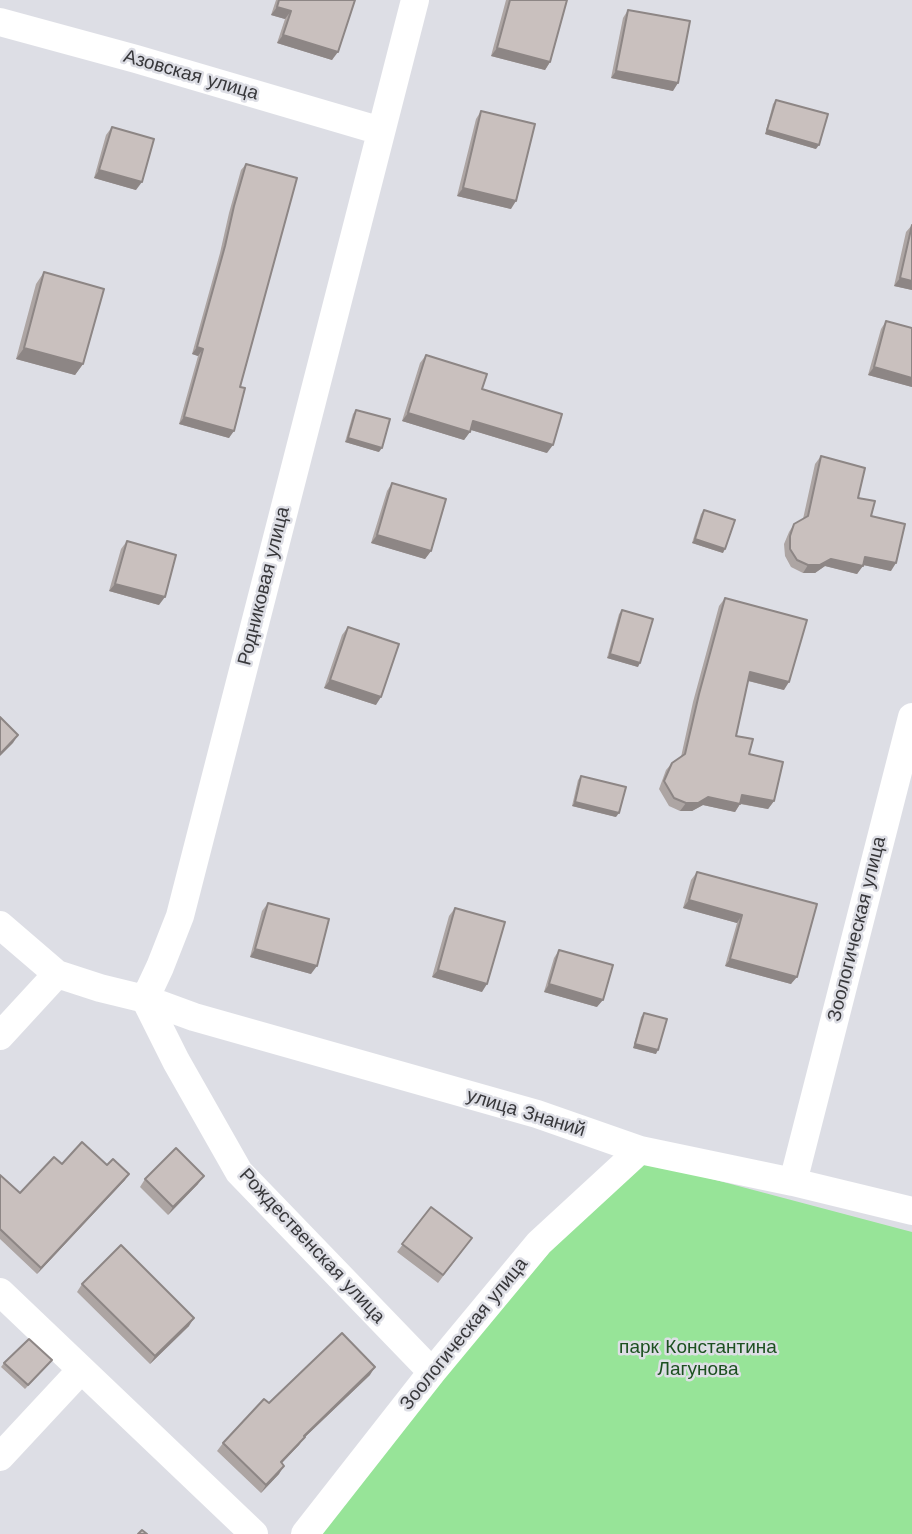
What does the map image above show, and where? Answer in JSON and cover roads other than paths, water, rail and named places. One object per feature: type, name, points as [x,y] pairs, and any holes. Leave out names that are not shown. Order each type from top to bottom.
[{"type":"street","name":"Родниковая улица","points":[[145,999],[180,916],[415,0]]},
{"type":"street","name":"Азовская улица","points":[[0,22],[381,131]]},
{"type":"street","name":"Зоологическая улица","points":[[793,1182],[912,717]]},
{"type":"street","points":[[0,925],[57,974],[145,999]]},
{"type":"street","points":[[0,1036],[57,974]]},
{"type":"street","name":"улица Знаний","points":[[145,999],[194,1017],[537,1114],[640,1150],[793,1182],[912,1212]]},
{"type":"street","name":"Рождественская улица","points":[[145,999],[176,1061],[239,1172],[432,1372]]},
{"type":"street","name":"Зоологическая улица","points":[[305,1534],[432,1372],[539,1243],[640,1150]]},
{"type":"street","points":[[0,1292],[254,1534]]},
{"type":"street","points":[[0,1457],[81,1370]]},
{"type":"park label","name":"парк Константина Лагунова","points":[[698,1358]]}]
